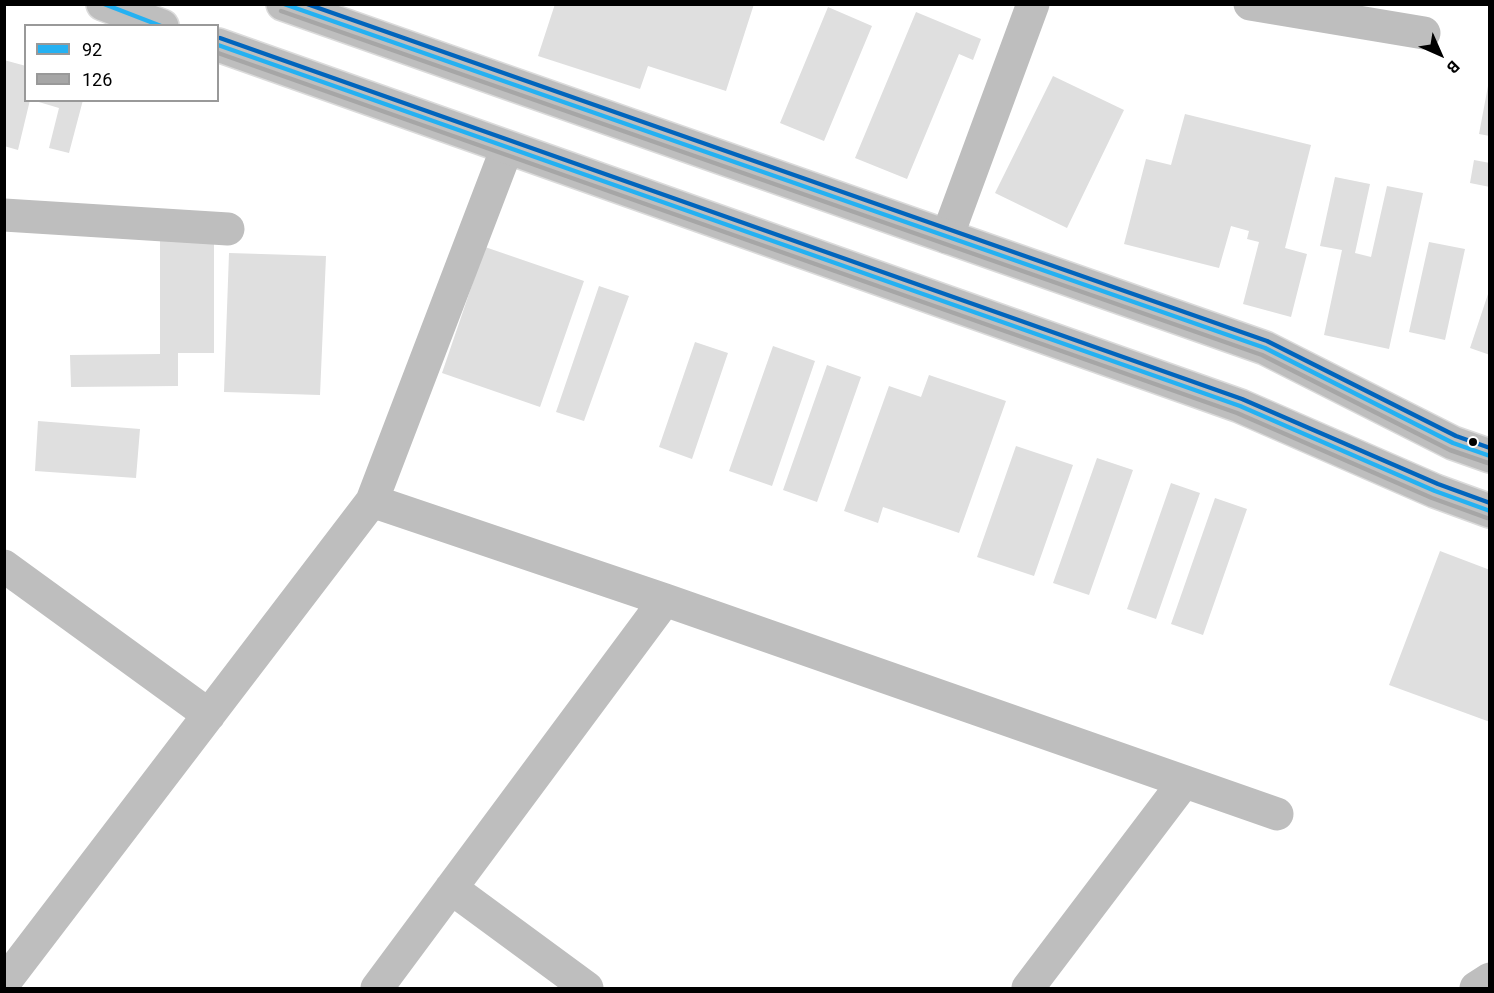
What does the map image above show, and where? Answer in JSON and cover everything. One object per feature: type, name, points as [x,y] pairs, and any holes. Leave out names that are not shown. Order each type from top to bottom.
[{"type":"main road","points":[[103,4],[157,24]]},
{"type":"main road","points":[[283,4],[1265,348],[1453,443],[1490,456]]},
{"type":"main road","points":[[947,237],[1033,4]]},
{"type":"main road","points":[[1250,4],[1424,33]]},
{"type":"main road","points":[[219,45],[1240,406],[1435,491],[1490,511]]},
{"type":"main road","points":[[13,978],[372,501],[507,148]]},
{"type":"main road","points":[[4,216],[228,229]]},
{"type":"main road","points":[[372,501],[665,600],[1277,814]]},
{"type":"main road","points":[[4,566],[209,715]]},
{"type":"main road","points":[[377,988],[665,600]]},
{"type":"main road","points":[[1028,988],[1184,782]]},
{"type":"main road","points":[[451,888],[587,988]]},
{"type":"main road","points":[[1476,988],[1490,979]]},
{"type":"building","points":[[555,4],[754,4],[726,91],[648,66],[640,89],[538,56]]},
{"type":"building","points":[[828,7],[872,26],[824,141],[780,123]]},
{"type":"building","points":[[916,12],[981,39],[973,60],[959,54],[907,179],[855,158]]},
{"type":"building","points":[[4,60],[24,65],[24,102],[30,102],[18,150],[4,146]]},
{"type":"building","points":[[1053,76],[1124,110],[1067,228],[995,193]]},
{"type":"building","points":[[1488,86],[1490,86],[1490,136],[1479,134]]},
{"type":"building","points":[[39,102],[82,102],[69,153],[49,148],[59,108]]},
{"type":"building","points":[[1185,114],[1311,145],[1285,248],[1307,254],[1291,317],[1243,304],[1259,242],[1247,239],[1249,231],[1231,226],[1219,268],[1124,244],[1146,159],[1171,165]]},
{"type":"building","points":[[1474,160],[1490,163],[1490,187],[1470,183]]},
{"type":"building","points":[[1335,177],[1370,184],[1355,253],[1371,257],[1387,186],[1423,193],[1389,349],[1324,335],[1342,250],[1320,246]]},
{"type":"building","points":[[214,238],[214,353],[178,353],[178,386],[71,387],[70,355],[160,354],[160,239]]},
{"type":"building","points":[[1429,242],[1465,249],[1445,340],[1409,332]]},
{"type":"building","points":[[485,247],[584,281],[540,407],[442,373]]},
{"type":"building","points":[[229,253],[326,256],[320,395],[224,392]]},
{"type":"building","points":[[599,286],[629,296],[584,421],[556,412]]},
{"type":"building","points":[[1490,291],[1490,355],[1470,348]]},
{"type":"building","points":[[695,342],[728,353],[692,459],[659,447]]},
{"type":"building","points":[[773,346],[815,361],[772,486],[729,471]]},
{"type":"building","points":[[827,365],[861,377],[817,502],[783,490]]},
{"type":"building","points":[[929,375],[1006,401],[959,533],[883,507],[878,523],[844,511],[889,386],[921,397]]},
{"type":"building","points":[[38,421],[140,429],[136,478],[35,471]]},
{"type":"building","points":[[1016,446],[1073,465],[1034,576],[977,557]]},
{"type":"building","points":[[1097,458],[1133,470],[1089,595],[1053,583]]},
{"type":"building","points":[[1171,483],[1200,493],[1156,619],[1127,609]]},
{"type":"building","points":[[1215,498],[1247,509],[1203,635],[1171,624]]},
{"type":"building","points":[[1440,551],[1490,570],[1490,722],[1389,685]]},
{"type":"transit line","name":"92","points":[[104,4],[156,24]]},
{"type":"transit line","name":"92","points":[[284,4],[1265,348],[1453,443],[1490,456]]},
{"type":"transit line","points":[[307,4],[1267,341],[1456,436],[1490,448]]},
{"type":"transit line","name":"126","points":[[281,11],[1262,355],[1450,450],[1488,463]]},
{"type":"transit line","points":[[220,38],[1242,399],[1438,484],[1490,503]]},
{"type":"transit line","name":"92","points":[[219,45],[1240,406],[1435,491],[1490,511]]},
{"type":"transit line","name":"126","points":[[219,53],[1237,413],[1432,498],[1487,518]]}]
